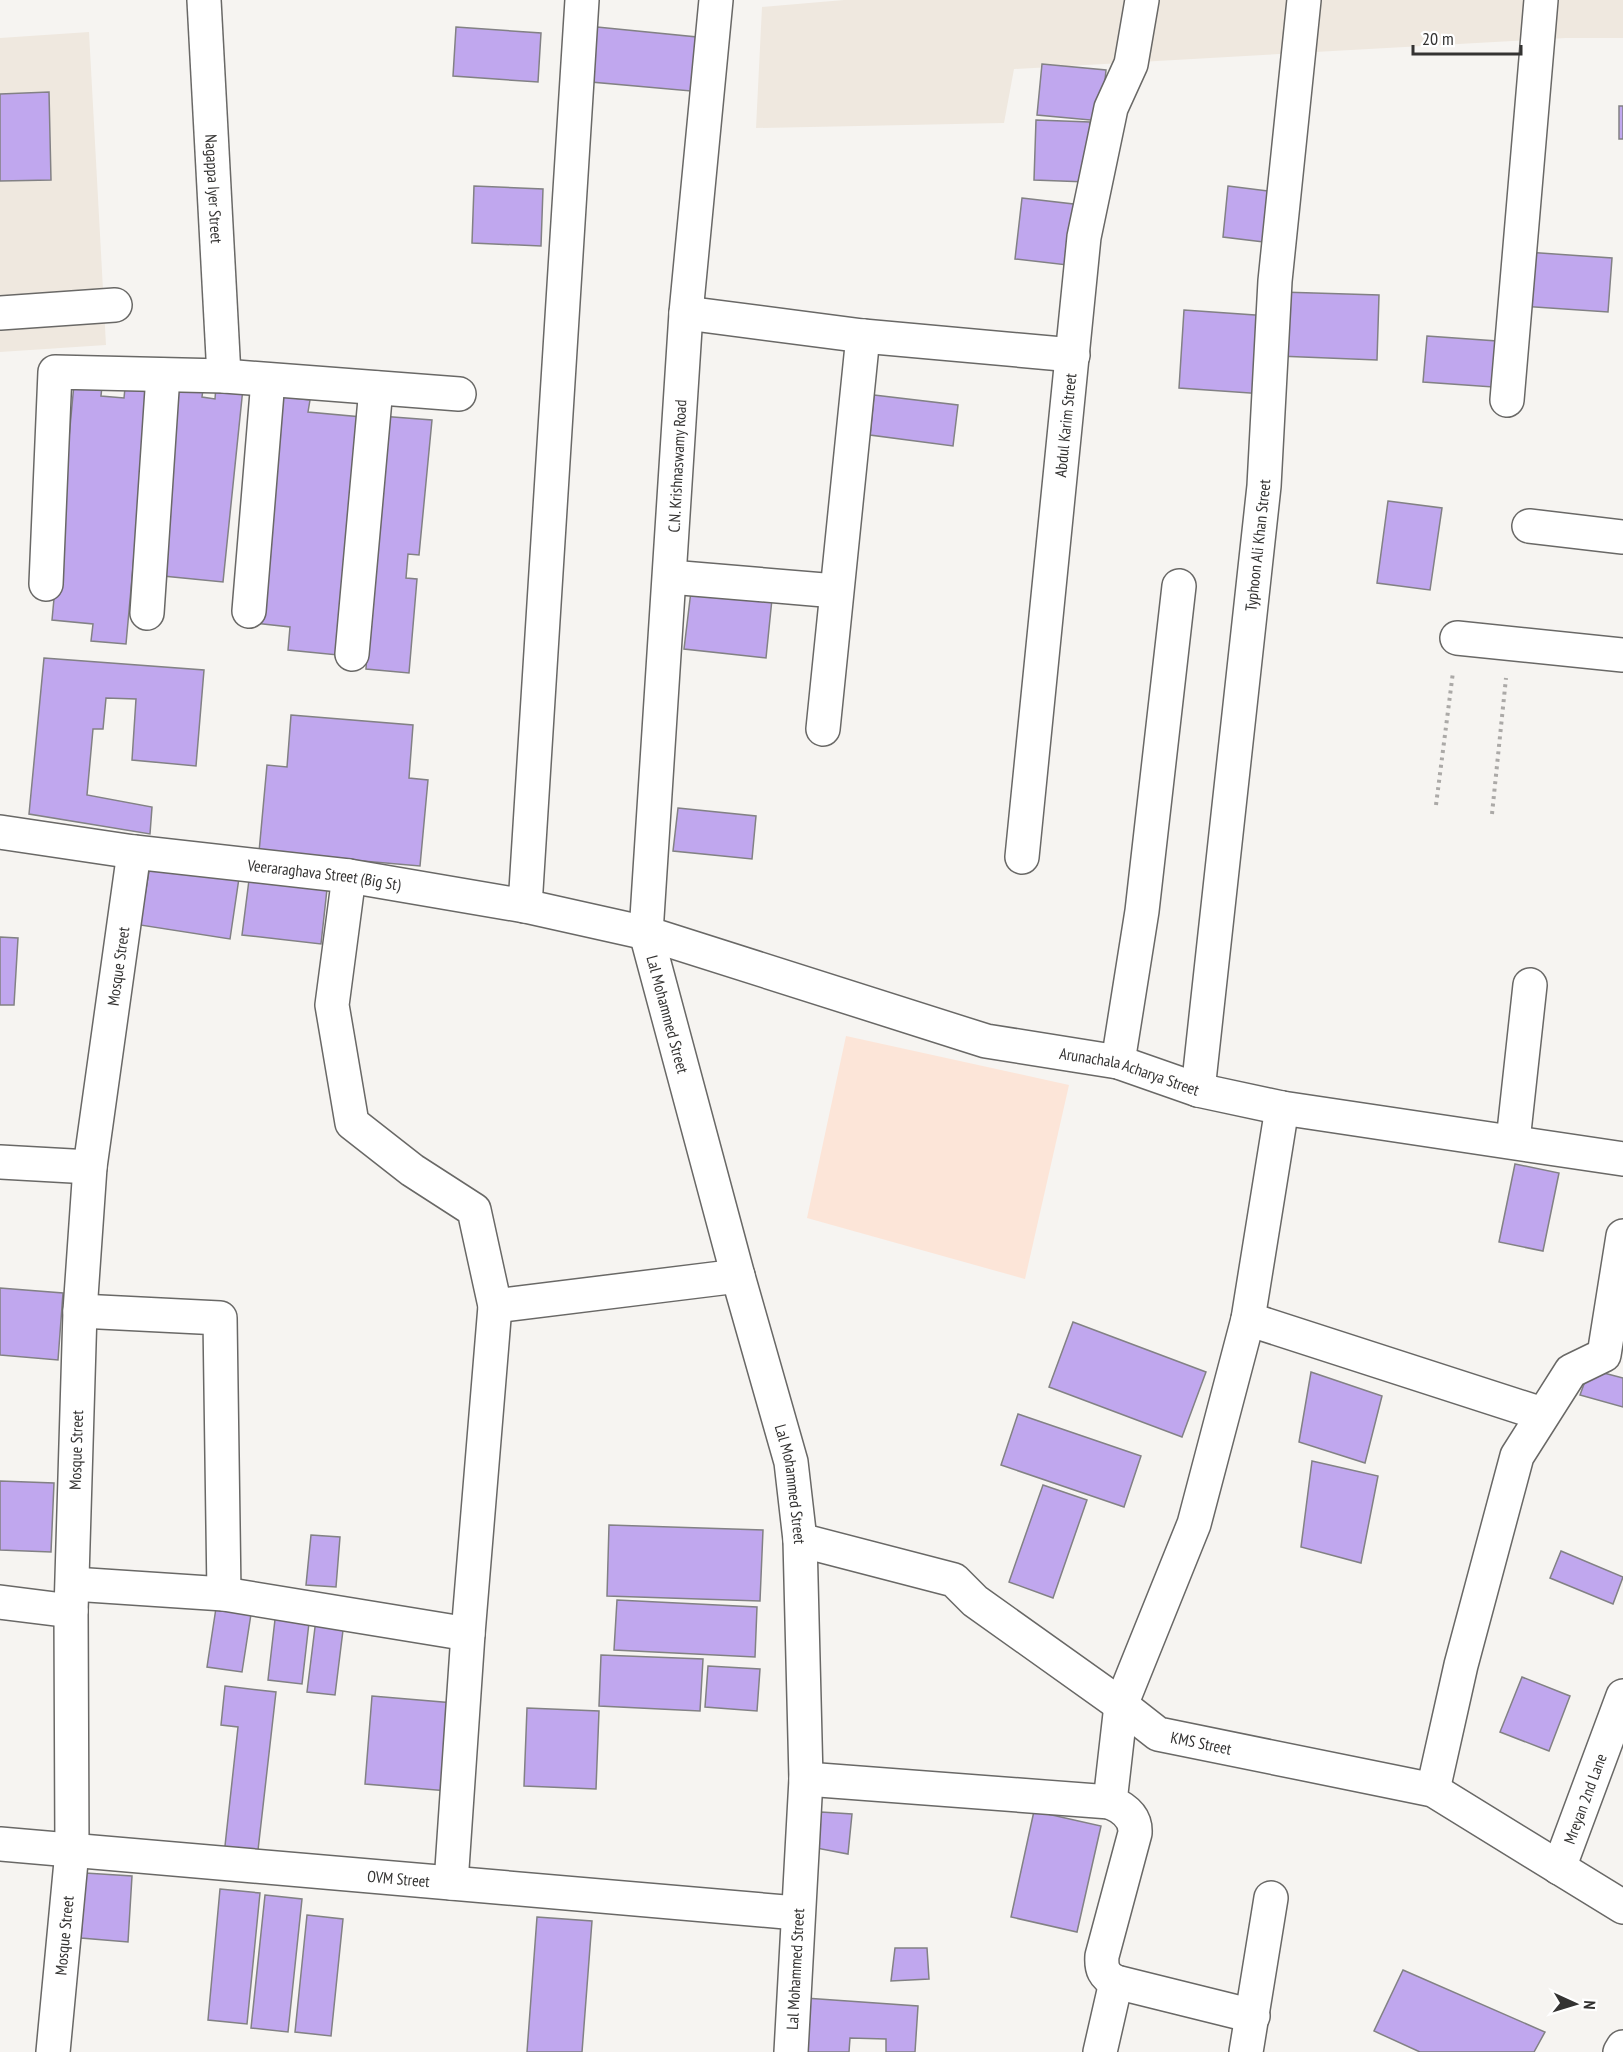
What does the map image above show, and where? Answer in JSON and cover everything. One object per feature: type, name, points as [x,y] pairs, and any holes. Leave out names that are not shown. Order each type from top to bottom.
[{"type":"street","name":"Nagappa Iyer Street","points":[[204,0],[224,376]]},
{"type":"street","points":[[525,906],[582,0]]},
{"type":"street","name":"C.N. Krishnaswamy Road","points":[[646,933],[686,313],[716,0]]},
{"type":"street","name":"Abdul Karim Street","points":[[1022,857],[1084,237],[1111,108],[1131,64],[1142,0]]},
{"type":"street","name":"Typhoon Ali Khan Street","points":[[1198,1090],[1264,486],[1275,281],[1304,0]]},
{"type":"street","points":[[1507,400],[1541,0]]},
{"type":"street","points":[[0,313],[114,305]]},
{"type":"street","points":[[686,313],[863,336],[1073,355]]},
{"type":"street","points":[[823,729],[863,336]]},
{"type":"street","points":[[46,584],[55,372],[224,376],[459,394]]},
{"type":"street","points":[[147,613],[163,375]]},
{"type":"street","points":[[249,611],[268,380]]},
{"type":"street","points":[[352,654],[376,388]]},
{"type":"street","points":[[1529,526],[1623,537]]},
{"type":"street","points":[[670,577],[836,591]]},
{"type":"street","points":[[1118,1062],[1142,911],[1179,586]]},
{"type":"street","points":[[1457,638],[1623,655]]},
{"type":"street","name":"Veeraraghava Street (Big St)","points":[[0,832],[134,852],[349,876],[525,906],[646,933]]},
{"type":"street","name":"Mosque Street","points":[[53,2052],[72,1851],[72,1597],[80,1311],[90,1167],[134,852]]},
{"type":"street","points":[[349,876],[332,1005],[352,1123],[412,1170],[474,1210],[495,1306],[468,1634],[451,1883]]},
{"type":"street","name":"Arunachala Acharya Street","points":[[646,933],[986,1041],[1118,1062],[1198,1090],[1282,1108],[1623,1159]]},
{"type":"street","name":"Lal Mohammed Street","points":[[646,933],[790,1462],[800,1540],[806,1779],[790,2052]]},
{"type":"street","points":[[1513,1141],[1530,985]]},
{"type":"street","points":[[1110,1802],[1121,1705],[1194,1524],[1248,1319],[1282,1108]]},
{"type":"street","points":[[0,1162],[90,1167]]},
{"type":"street","points":[[1432,1790],[1461,1665],[1517,1456],[1571,1371],[1604,1355],[1623,1236]]},
{"type":"street","points":[[495,1306],[738,1276]]},
{"type":"street","points":[[80,1311],[220,1318],[224,1594]]},
{"type":"street","points":[[1248,1319],[1542,1414]]},
{"type":"street","name":"KMS Street","points":[[800,1540],[954,1580],[975,1601],[1158,1734],[1432,1790],[1623,1907]]},
{"type":"street","points":[[0,1602],[72,1597],[224,1594],[468,1634]]},
{"type":"street","name":"Mreyan 2nd Lane","points":[[1559,1868],[1623,1696]]},
{"type":"street","points":[[806,1779],[1110,1802],[1121,1807],[1136,1825],[1136,1833],[1102,1956],[1101,1967],[1107,1977],[1116,1982],[1252,2016]]},
{"type":"street","name":"OVM Street","points":[[0,1844],[797,1913]]},
{"type":"street","points":[[1246,2052],[1271,1898]]},
{"type":"street","points":[[1100,2052],[1116,1982]]},
{"type":"street","points":[[1620,2052],[1623,2047]]},
{"type":"path","points":[[1436,805],[1457,638]]},
{"type":"path","points":[[1492,814],[1510,642]]},
{"type":"shaded area","points":[[844,0],[1623,0],[1623,38],[1566,38],[1014,69],[1004,123],[756,128],[762,7]]},
{"type":"shaded area","points":[[89,32],[106,345],[0,352],[0,38]]},
{"type":"shaded area","points":[[846,1036],[1069,1085],[1025,1279],[807,1218]]},
{"type":"building","points":[[456,27],[541,33],[538,82],[453,76]]},
{"type":"building","points":[[597,27],[697,37],[691,91],[591,82]]},
{"type":"building","points":[[1042,64],[1106,70],[1101,121],[1037,115]]},
{"type":"building","points":[[49,92],[51,180],[0,181],[0,94]]},
{"type":"building","points":[[1619,106],[1623,106],[1623,139],[1619,139]]},
{"type":"building","points":[[1036,120],[1090,122],[1087,182],[1034,180]]},
{"type":"building","points":[[474,186],[543,189],[541,246],[472,243]]},
{"type":"building","points":[[1228,186],[1277,192],[1272,243],[1223,237]]},
{"type":"building","points":[[1022,198],[1082,205],[1076,266],[1015,259]]},
{"type":"building","points":[[1526,252],[1612,258],[1608,312],[1522,306]]},
{"type":"building","points":[[1281,292],[1379,295],[1377,360],[1278,356]]},
{"type":"building","points":[[1184,310],[1269,316],[1264,394],[1179,388]]},
{"type":"building","points":[[1427,336],[1497,341],[1493,387],[1423,382]]},
{"type":"building","points":[[74,384],[102,386],[101,396],[124,398],[125,388],[149,391],[126,644],[91,641],[93,624],[52,620]]},
{"type":"building","points":[[173,385],[203,389],[202,397],[215,399],[216,386],[243,388],[223,582],[153,575]]},
{"type":"building","points":[[874,395],[958,405],[953,446],[870,435]]},
{"type":"building","points":[[277,396],[310,400],[308,412],[362,417],[338,655],[288,650],[290,627],[254,623]]},
{"type":"building","points":[[380,416],[432,420],[419,555],[408,554],[406,578],[417,579],[409,673],[366,669]]},
{"type":"building","points":[[1388,501],[1442,508],[1430,590],[1377,583]]},
{"type":"building","points":[[691,591],[772,599],[766,658],[684,649]]},
{"type":"building","points":[[44,658],[204,670],[196,766],[132,760],[136,699],[106,698],[103,729],[93,729],[87,795],[152,807],[150,834],[29,814]]},
{"type":"building","points":[[291,715],[413,725],[409,778],[428,780],[420,866],[259,852],[267,765],[287,767]]},
{"type":"building","points":[[678,808],[756,816],[752,859],[673,851]]},
{"type":"building","points":[[150,865],[239,878],[230,939],[140,925]]},
{"type":"building","points":[[249,880],[327,889],[321,944],[242,935]]},
{"type":"building","points":[[0,937],[18,938],[14,1005],[0,1005]]},
{"type":"building","points":[[1515,1164],[1559,1173],[1543,1251],[1499,1242]]},
{"type":"building","points":[[0,1288],[63,1293],[58,1360],[0,1355]]},
{"type":"building","points":[[1073,1322],[1206,1372],[1182,1437],[1049,1387]]},
{"type":"building","points":[[1311,1372],[1382,1396],[1365,1463],[1299,1442]]},
{"type":"building","points":[[1600,1372],[1623,1378],[1623,1407],[1580,1395],[1584,1384]]},
{"type":"building","points":[[1018,1414],[1141,1456],[1124,1507],[1001,1465]]},
{"type":"building","points":[[1312,1461],[1378,1476],[1361,1563],[1301,1547]]},
{"type":"building","points":[[0,1481],[54,1483],[51,1552],[0,1550]]},
{"type":"building","points":[[1043,1485],[1087,1500],[1053,1598],[1009,1582]]},
{"type":"building","points":[[609,1525],[763,1530],[760,1601],[607,1596]]},
{"type":"building","points":[[311,1535],[340,1537],[336,1587],[306,1585]]},
{"type":"building","points":[[1561,1551],[1623,1577],[1613,1604],[1550,1578]]},
{"type":"building","points":[[617,1600],[757,1607],[755,1657],[614,1650]]},
{"type":"building","points":[[216,1608],[251,1614],[242,1672],[207,1667]]},
{"type":"building","points":[[276,1611],[310,1614],[302,1684],[268,1680]]},
{"type":"building","points":[[317,1611],[345,1614],[335,1695],[307,1692]]},
{"type":"building","points":[[601,1655],[703,1659],[700,1711],[599,1706]]},
{"type":"building","points":[[708,1666],[760,1669],[757,1711],[705,1707]]},
{"type":"building","points":[[1522,1677],[1570,1696],[1549,1751],[1500,1732]]},
{"type":"building","points":[[225,1686],[276,1692],[257,1859],[224,1855],[238,1727],[221,1725]]},
{"type":"building","points":[[372,1696],[454,1703],[448,1791],[365,1784]]},
{"type":"building","points":[[527,1708],[599,1711],[596,1789],[524,1786]]},
{"type":"building","points":[[1034,1811],[1101,1826],[1077,1932],[1011,1917]]},
{"type":"building","points":[[821,1812],[852,1814],[848,1854],[816,1848]]},
{"type":"building","points":[[85,1873],[132,1876],[128,1942],[81,1938]]},
{"type":"building","points":[[220,1889],[260,1893],[247,2024],[208,2020]]},
{"type":"building","points":[[265,1895],[302,1899],[288,2032],[251,2028]]},
{"type":"building","points":[[307,1915],[343,1919],[331,2036],[295,2032]]},
{"type":"building","points":[[537,1917],[592,1921],[582,2052],[527,2052]]},
{"type":"building","points":[[895,1948],[927,1948],[929,1979],[891,1981]]},
{"type":"building","points":[[1403,1970],[1545,2032],[1534,2052],[1420,2052],[1374,2031]]},
{"type":"building","points":[[805,1998],[918,2006],[915,2052],[886,2052],[886,2039],[850,2038],[849,2052],[801,2052]]}]
